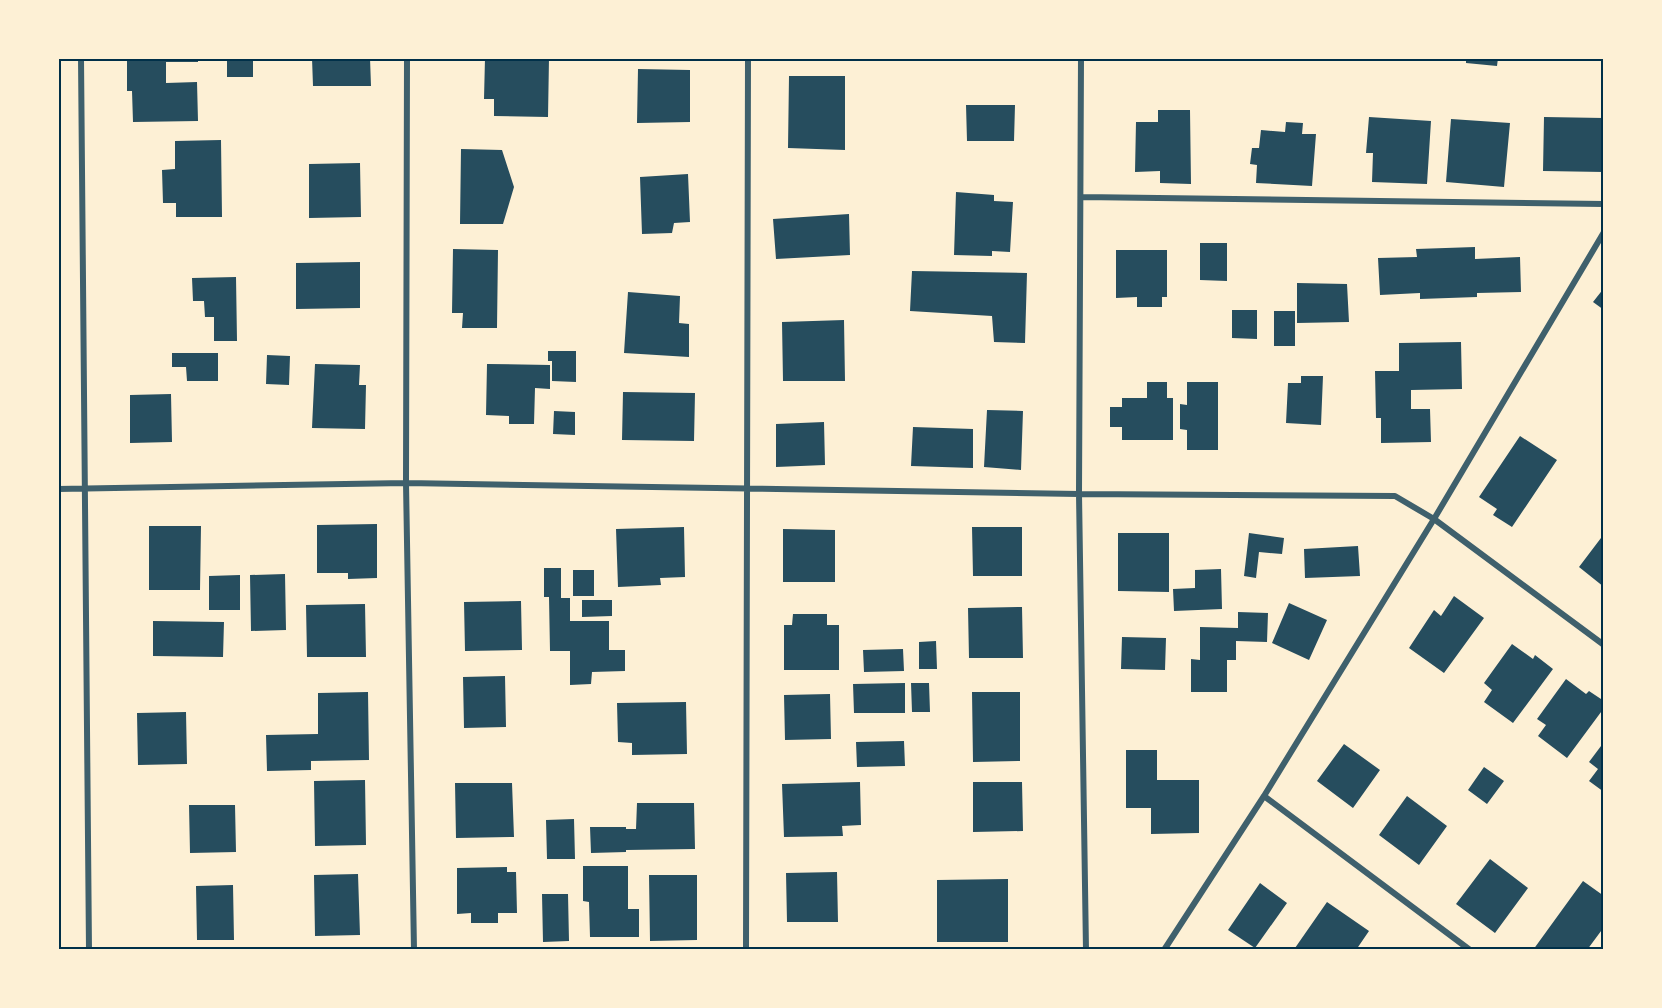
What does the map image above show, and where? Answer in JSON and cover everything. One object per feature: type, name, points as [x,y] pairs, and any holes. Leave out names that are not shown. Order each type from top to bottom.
[{"type":"street","points":[[81,58],[89,950]]},
{"type":"street","points":[[407,58],[406,483],[414,950]]},
{"type":"street","points":[[746,950],[748,58]]},
{"type":"street","points":[[1082,58],[1079,494],[1086,950]]},
{"type":"street","points":[[1082,197],[1604,204]]},
{"type":"street","points":[[1164,950],[1264,796],[1434,519],[1604,232]]},
{"type":"street","points":[[58,489],[406,483],[1079,494],[1395,495],[1434,519],[1604,645]]},
{"type":"street","points":[[1264,796],[1470,950]]},
{"type":"building","points":[[198,58],[198,62],[166,62],[166,83],[197,82],[198,121],[133,122],[132,91],[127,91],[127,59]]},
{"type":"building","points":[[227,58],[253,58],[253,77],[227,77]]},
{"type":"building","points":[[312,58],[370,58],[371,86],[313,86]]},
{"type":"building","points":[[485,58],[549,58],[548,117],[494,116],[494,99],[484,99]]},
{"type":"building","points":[[1466,58],[1498,58],[1497,66],[1466,63]]},
{"type":"building","points":[[638,69],[690,70],[690,122],[637,123]]},
{"type":"building","points":[[789,76],[845,76],[845,150],[788,148]]},
{"type":"building","points":[[966,105],[1015,105],[1014,141],[967,141]]},
{"type":"building","points":[[1158,110],[1190,110],[1191,184],[1160,183],[1160,171],[1135,172],[1136,122],[1158,122]]},
{"type":"building","points":[[1369,117],[1431,121],[1427,184],[1372,182],[1373,153],[1366,153]]},
{"type":"building","points":[[1544,117],[1604,118],[1604,172],[1543,171]]},
{"type":"building","points":[[1451,119],[1510,123],[1504,187],[1446,182]]},
{"type":"building","points":[[1286,122],[1303,123],[1302,134],[1316,134],[1312,186],[1256,183],[1257,165],[1250,164],[1252,148],[1259,148],[1261,130],[1285,132]]},
{"type":"building","points":[[221,140],[222,217],[176,217],[176,203],[163,203],[162,170],[175,169],[175,141]]},
{"type":"building","points":[[461,149],[502,150],[514,187],[503,224],[460,224]]},
{"type":"building","points":[[360,163],[361,217],[309,218],[309,164]]},
{"type":"building","points":[[688,174],[690,222],[674,223],[672,233],[642,234],[640,177]]},
{"type":"building","points":[[956,192],[994,195],[994,201],[1013,202],[1010,252],[992,251],[992,256],[954,255]]},
{"type":"building","points":[[849,214],[850,255],[776,259],[773,219]]},
{"type":"building","points":[[1200,243],[1227,243],[1227,281],[1200,280]]},
{"type":"building","points":[[1475,247],[1475,259],[1520,257],[1521,292],[1477,293],[1477,297],[1420,299],[1420,293],[1380,295],[1378,258],[1417,257],[1416,249]]},
{"type":"building","points":[[453,249],[498,250],[497,328],[462,328],[463,313],[452,313]]},
{"type":"building","points":[[1116,250],[1167,250],[1167,297],[1162,297],[1162,307],[1137,307],[1137,297],[1116,298]]},
{"type":"building","points":[[360,262],[360,308],[296,309],[296,263]]},
{"type":"building","points":[[912,271],[1027,273],[1025,343],[994,342],[992,316],[910,311]]},
{"type":"building","points":[[236,277],[237,341],[214,341],[214,317],[205,317],[204,301],[193,301],[192,278]]},
{"type":"building","points":[[1297,283],[1347,284],[1349,322],[1297,323]]},
{"type":"building","points":[[1604,288],[1604,310],[1593,302]]},
{"type":"building","points":[[628,292],[680,296],[679,323],[689,324],[689,357],[624,353]]},
{"type":"building","points":[[1232,310],[1257,310],[1257,339],[1232,338]]},
{"type":"building","points":[[1274,311],[1295,311],[1295,346],[1274,346]]},
{"type":"building","points":[[844,320],[845,381],[783,381],[782,322]]},
{"type":"building","points":[[1461,342],[1462,389],[1411,390],[1411,409],[1430,409],[1431,442],[1381,443],[1381,418],[1376,418],[1375,371],[1399,371],[1399,343]]},
{"type":"building","points":[[548,351],[576,351],[576,382],[552,381],[552,361],[548,361]]},
{"type":"building","points":[[172,353],[218,353],[218,381],[187,381],[186,367],[172,367]]},
{"type":"building","points":[[267,355],[290,356],[289,385],[266,384]]},
{"type":"building","points":[[315,364],[360,365],[359,385],[366,385],[365,429],[312,428]]},
{"type":"building","points":[[487,364],[550,365],[550,389],[535,388],[534,424],[509,424],[509,416],[486,415]]},
{"type":"building","points":[[1301,376],[1323,376],[1321,425],[1286,423],[1288,383],[1301,383]]},
{"type":"building","points":[[1147,382],[1167,382],[1167,398],[1173,398],[1173,440],[1122,440],[1122,427],[1110,427],[1110,407],[1122,407],[1122,398],[1147,398]]},
{"type":"building","points":[[1187,382],[1218,382],[1218,450],[1187,450],[1187,430],[1180,429],[1180,404],[1187,405]]},
{"type":"building","points":[[623,392],[695,393],[694,441],[622,440]]},
{"type":"building","points":[[171,394],[172,442],[130,443],[130,395]]},
{"type":"building","points":[[987,410],[1023,411],[1021,470],[984,467]]},
{"type":"building","points":[[554,411],[575,412],[575,435],[553,434]]},
{"type":"building","points":[[824,422],[825,465],[776,467],[776,424]]},
{"type":"building","points":[[913,427],[973,429],[973,468],[911,466]]},
{"type":"building","points":[[1520,436],[1557,460],[1512,527],[1493,515],[1497,509],[1479,497]]},
{"type":"building","points":[[377,524],[377,578],[348,579],[348,573],[317,573],[317,525]]},
{"type":"building","points":[[149,526],[201,526],[200,590],[149,590]]},
{"type":"building","points":[[684,527],[685,577],[660,578],[661,585],[618,587],[616,529]]},
{"type":"building","points":[[972,527],[1022,527],[1022,576],[973,576]]},
{"type":"building","points":[[783,529],[835,530],[835,582],[783,582]]},
{"type":"building","points":[[1118,533],[1169,533],[1169,592],[1118,591]]},
{"type":"building","points":[[1249,533],[1284,538],[1282,554],[1259,552],[1256,578],[1244,576]]},
{"type":"building","points":[[1604,534],[1604,587],[1579,567]]},
{"type":"building","points":[[1358,546],[1360,576],[1305,578],[1304,549]]},
{"type":"building","points":[[544,568],[561,568],[561,598],[570,598],[570,621],[609,621],[609,650],[625,650],[625,671],[592,672],[591,684],[570,685],[570,651],[550,651],[549,597],[544,597]]},
{"type":"building","points":[[1221,569],[1222,609],[1174,611],[1173,589],[1195,588],[1195,570]]},
{"type":"building","points":[[573,570],[594,570],[594,596],[573,596]]},
{"type":"building","points":[[285,574],[286,630],[251,631],[250,575]]},
{"type":"building","points":[[240,575],[240,610],[209,610],[209,576]]},
{"type":"building","points":[[1454,596],[1484,618],[1444,673],[1409,648],[1434,610],[1441,616]]},
{"type":"building","points":[[582,600],[612,600],[612,616],[582,617]]},
{"type":"building","points":[[521,601],[522,650],[465,651],[464,602]]},
{"type":"building","points":[[1289,603],[1327,620],[1309,660],[1272,643]]},
{"type":"building","points":[[365,604],[366,657],[307,657],[306,605]]},
{"type":"building","points":[[1022,607],[1023,658],[969,658],[968,608]]},
{"type":"building","points":[[1238,612],[1268,613],[1267,642],[1236,641],[1236,660],[1227,660],[1227,692],[1191,692],[1191,659],[1200,660],[1200,627],[1238,628]]},
{"type":"building","points":[[793,614],[827,614],[827,625],[839,625],[839,670],[784,670],[784,625],[792,625]]},
{"type":"building","points":[[153,621],[224,622],[223,657],[153,656]]},
{"type":"building","points":[[1122,637],[1166,638],[1165,670],[1121,669]]},
{"type":"building","points":[[936,641],[937,669],[919,669],[919,642]]},
{"type":"building","points":[[1512,644],[1533,659],[1535,655],[1553,669],[1513,723],[1484,702],[1492,690],[1484,683]]},
{"type":"building","points":[[903,649],[904,671],[864,672],[863,650]]},
{"type":"building","points":[[505,676],[506,727],[464,728],[463,677]]},
{"type":"building","points":[[1566,679],[1586,694],[1589,691],[1604,701],[1604,708],[1567,758],[1538,736],[1546,725],[1537,719]]},
{"type":"building","points":[[905,683],[905,713],[854,713],[853,684]]},
{"type":"building","points":[[911,683],[929,683],[930,712],[912,712]]},
{"type":"building","points":[[368,692],[369,760],[311,761],[311,770],[267,771],[266,735],[318,734],[318,693]]},
{"type":"building","points":[[972,692],[1020,692],[1020,761],[973,762]]},
{"type":"building","points":[[830,694],[831,739],[785,740],[784,695]]},
{"type":"building","points":[[686,702],[687,754],[632,755],[632,743],[618,742],[617,703]]},
{"type":"building","points":[[186,712],[187,764],[138,765],[137,713]]},
{"type":"building","points":[[904,741],[905,766],[857,767],[856,742]]},
{"type":"building","points":[[1604,742],[1604,792],[1589,781],[1598,769],[1589,762]]},
{"type":"building","points":[[1344,744],[1380,770],[1353,808],[1317,781]]},
{"type":"building","points":[[1126,750],[1157,750],[1157,780],[1199,780],[1199,833],[1151,834],[1151,808],[1126,808]]},
{"type":"building","points":[[1484,767],[1504,781],[1487,804],[1468,790]]},
{"type":"building","points":[[365,780],[366,845],[315,846],[314,781]]},
{"type":"building","points":[[860,782],[861,825],[842,826],[843,836],[784,837],[782,784]]},
{"type":"building","points":[[973,782],[1022,782],[1023,831],[973,832]]},
{"type":"building","points":[[455,783],[512,783],[514,837],[456,838]]},
{"type":"building","points":[[1407,796],[1447,826],[1419,865],[1379,835]]},
{"type":"building","points":[[637,803],[694,803],[695,849],[591,853],[590,827],[636,829]]},
{"type":"building","points":[[189,805],[235,805],[236,852],[190,853]]},
{"type":"building","points":[[574,819],[575,859],[547,859],[546,820]]},
{"type":"building","points":[[1490,859],[1528,888],[1495,933],[1456,904]]},
{"type":"building","points":[[583,866],[628,866],[628,909],[639,909],[639,937],[590,937],[589,902],[583,901]]},
{"type":"building","points":[[507,867],[507,872],[516,872],[517,913],[498,913],[498,923],[471,923],[471,913],[457,914],[457,868]]},
{"type":"building","points":[[837,872],[838,922],[787,922],[786,873]]},
{"type":"building","points":[[358,874],[360,935],[315,936],[314,875]]},
{"type":"building","points":[[649,875],[697,875],[697,940],[650,941]]},
{"type":"building","points":[[1008,879],[1008,942],[937,942],[937,880]]},
{"type":"building","points":[[1583,881],[1604,896],[1604,927],[1587,950],[1533,950]]},
{"type":"building","points":[[1260,883],[1287,903],[1255,948],[1228,930]]},
{"type":"building","points":[[233,885],[234,940],[197,940],[196,886]]},
{"type":"building","points":[[542,894],[568,894],[569,941],[543,942]]},
{"type":"building","points":[[1327,902],[1369,931],[1356,950],[1298,950],[1295,948]]}]
